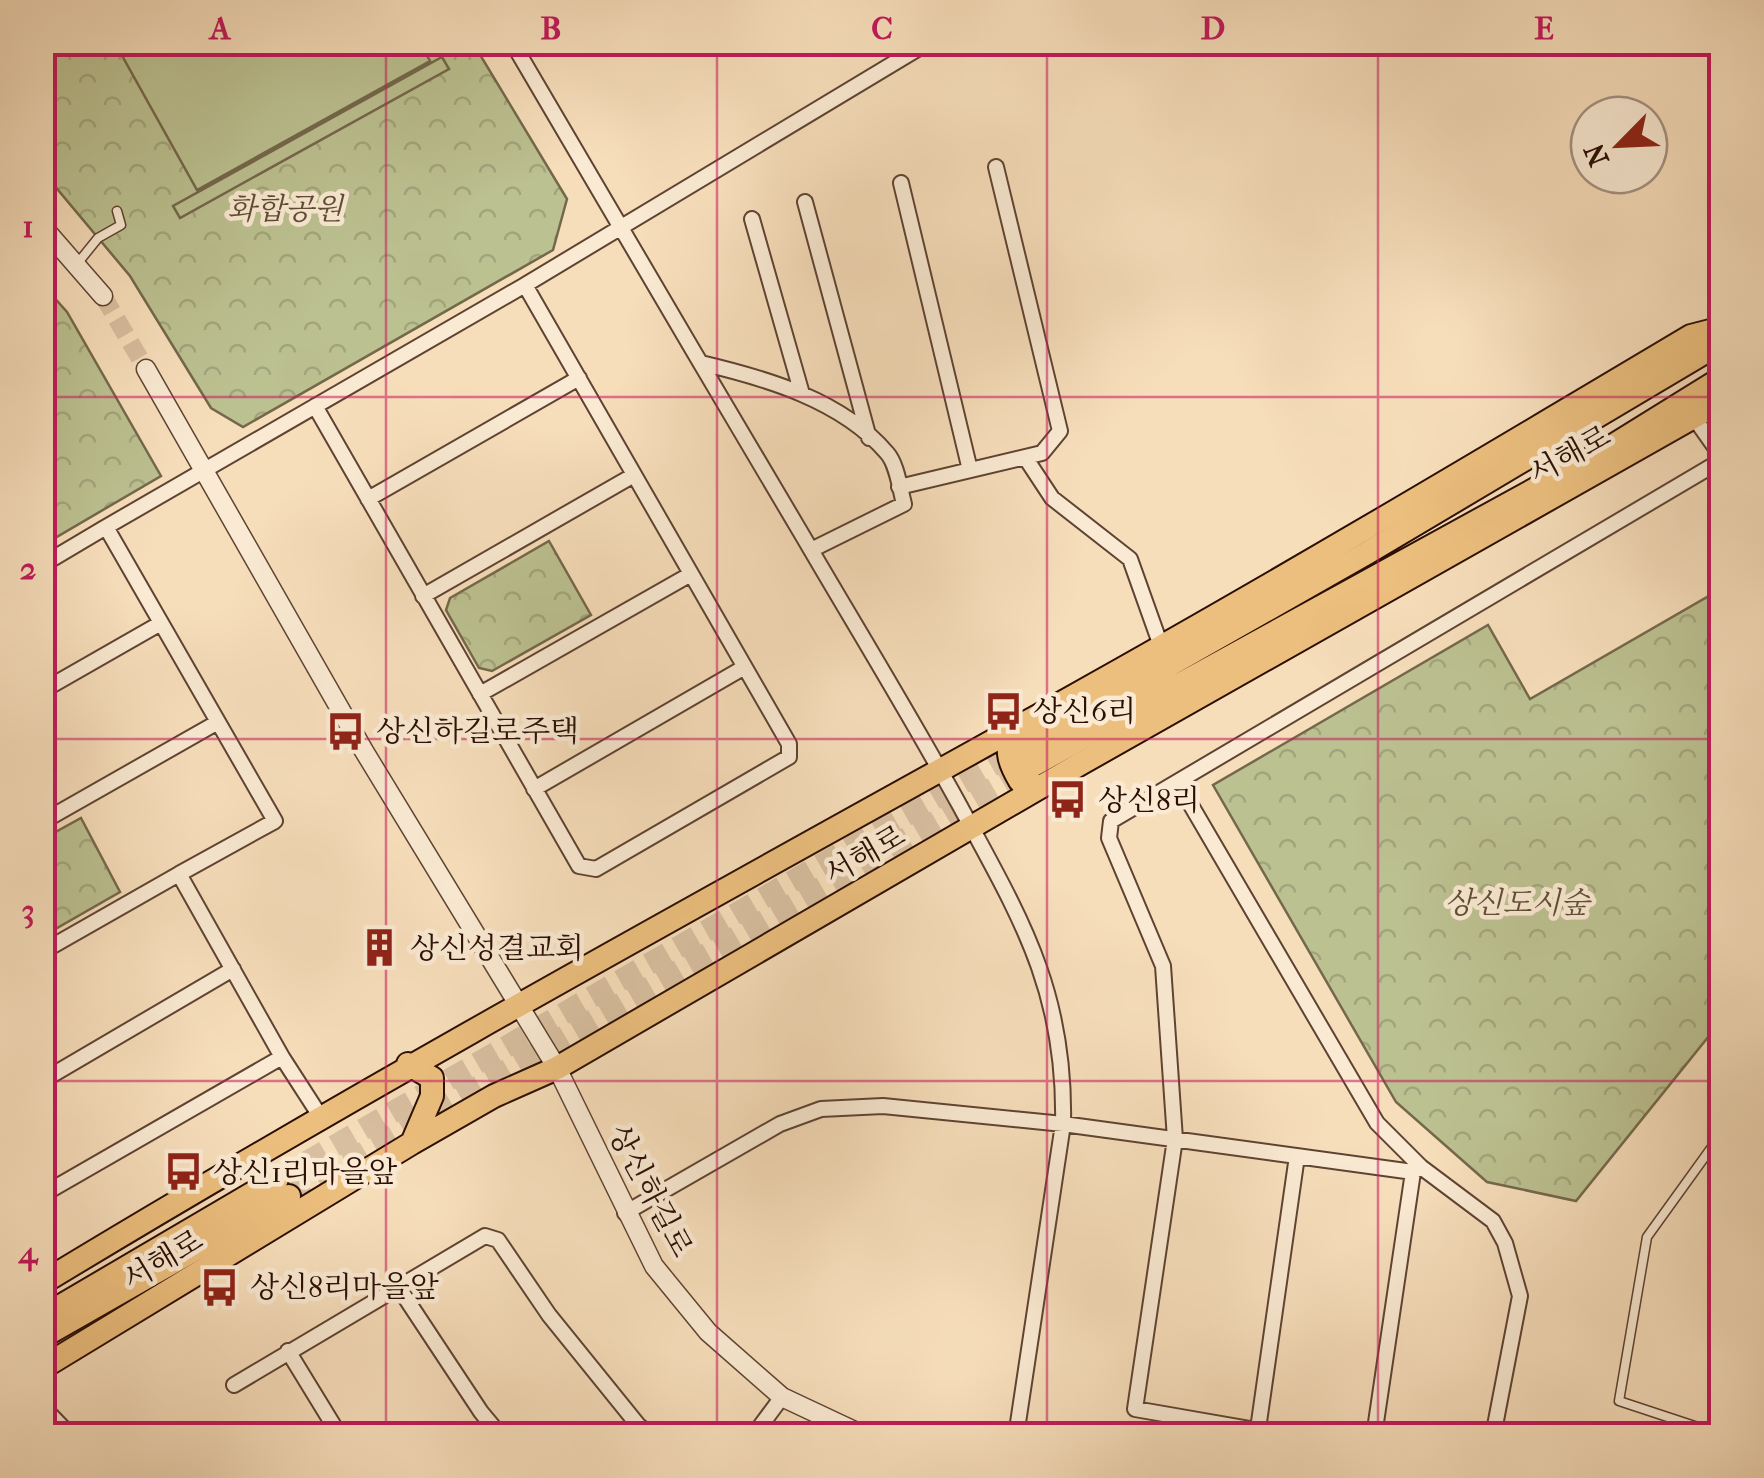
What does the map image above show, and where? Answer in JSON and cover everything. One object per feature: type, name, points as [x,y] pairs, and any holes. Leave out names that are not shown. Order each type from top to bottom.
[{"type":"main road","name":"서해로","points":[[42,1368],[412,1143],[494,1096],[557,1068],[972,828],[1024,759],[1161,646],[1692,336],[1722,328]]},
{"type":"main road","name":"서해로","points":[[1024,759],[1722,342]]},
{"type":"main road","name":"서해로","points":[[1024,759],[1601,452],[1722,378]]},
{"type":"main road","name":"서해로","points":[[42,1283],[322,1119],[408,1064],[520,1006],[940,770],[1024,759],[1695,420],[1722,402]]},
{"type":"main road","points":[[408,1064],[432,1078],[432,1096],[412,1143]]},
{"type":"main road","name":"서해로","points":[[42,1317],[283,1188],[42,1338]]},
{"type":"street","points":[[512,42],[940,770],[1028,930],[1044,978],[1064,1085],[1064,1124],[1016,1436]]},
{"type":"street","points":[[42,565],[203,468],[525,285],[928,42]]},
{"type":"street","points":[[899,486],[1042,453],[1060,431],[996,167]]},
{"type":"street","points":[[901,183],[970,470]]},
{"type":"street","points":[[805,202],[869,438]]},
{"type":"street","points":[[752,219],[802,394]]},
{"type":"street","points":[[42,226],[104,296]]},
{"type":"street","points":[[315,406],[576,862],[587,870],[764,772],[789,757],[791,749],[525,285]]},
{"type":"street","points":[[701,363],[762,377],[802,394],[890,455],[904,504],[811,550]]},
{"type":"street","name":"상신하길로","points":[[146,369],[364,751],[557,1068],[654,1266],[708,1332],[782,1396],[865,1436]]},
{"type":"street","points":[[368,499],[579,378]]},
{"type":"street","points":[[1290,1436],[1135,1410],[1174,1139],[1163,966],[1108,832],[1114,816],[1178,783],[1722,459],[1695,420]]},
{"type":"street","points":[[1025,457],[1052,498],[1130,559],[1161,646]]},
{"type":"street","points":[[424,596],[634,475]]},
{"type":"street","points":[[42,952],[275,821],[106,528]]},
{"type":"street","points":[[480,694],[691,574]]},
{"type":"street","points":[[42,691],[161,623]]},
{"type":"street","points":[[534,789],[743,668]]},
{"type":"street","points":[[42,822],[218,722]]},
{"type":"street","points":[[1178,783],[1378,1123],[1417,1170],[1493,1221],[1505,1243],[1520,1296],[1494,1436]]},
{"type":"street","points":[[179,874],[322,1119]]},
{"type":"street","points":[[42,1081],[233,969]]},
{"type":"street","points":[[42,1195],[282,1056]]},
{"type":"street","points":[[625,1213],[780,1124],[821,1109],[883,1106],[1064,1124],[1417,1170]]},
{"type":"street","points":[[1257,1433],[1297,1156]]},
{"type":"street","points":[[1374,1436],[1417,1170]]},
{"type":"street","points":[[234,1384],[485,1236],[498,1240],[549,1315],[652,1436]]},
{"type":"street","points":[[397,1285],[494,1433]]},
{"type":"street","points":[[288,1351],[340,1436]]},
{"type":"street","points":[[753,1436],[782,1396]]},
{"type":"street","points":[[42,1406],[71,1436]]},
{"type":"lane","points":[[77,264],[98,238],[121,225],[117,211]]},
{"type":"lane","points":[[1722,1133],[1717,1146],[1646,1237],[1619,1401],[1722,1435]]},
{"type":"green space","name":"화합공원","points":[[42,43],[473,43],[567,199],[553,250],[243,427],[211,408],[130,276],[43,172]]},
{"type":"green space","points":[[115,43],[420,43],[430,61],[197,190]]},
{"type":"green space","points":[[442,57],[449,69],[180,218],[173,206]]},
{"type":"green space","points":[[43,285],[67,312],[161,476],[43,545]]},
{"type":"green space","points":[[549,541],[591,615],[492,671],[479,668],[446,610],[450,598]]},
{"type":"green space","name":"상신도시숲","points":[[1721,589],[1721,1021],[1576,1201],[1487,1182],[1396,1102],[1213,785],[1488,625],[1530,699]]},
{"type":"green space","points":[[81,818],[120,892],[43,936],[43,839]]},
{"type":"tunnel","points":[[103,296],[146,369]]},
{"type":"tunnel","points":[[277,1179],[1016,752]]},
{"type":"tunnel","points":[[289,1196],[1026,769]]},
{"type":"place","name":"상신6리","points":[[1003,711]]},
{"type":"place","name":"상신하길로주택","points":[[346,731]]},
{"type":"place","name":"상신8리","points":[[1068,800]]},
{"type":"place","name":"상신성결교회","points":[[380,948]]},
{"type":"place","name":"상신1리마을앞","points":[[183,1172]]},
{"type":"place","name":"상신8리마을앞","points":[[220,1287]]}]
